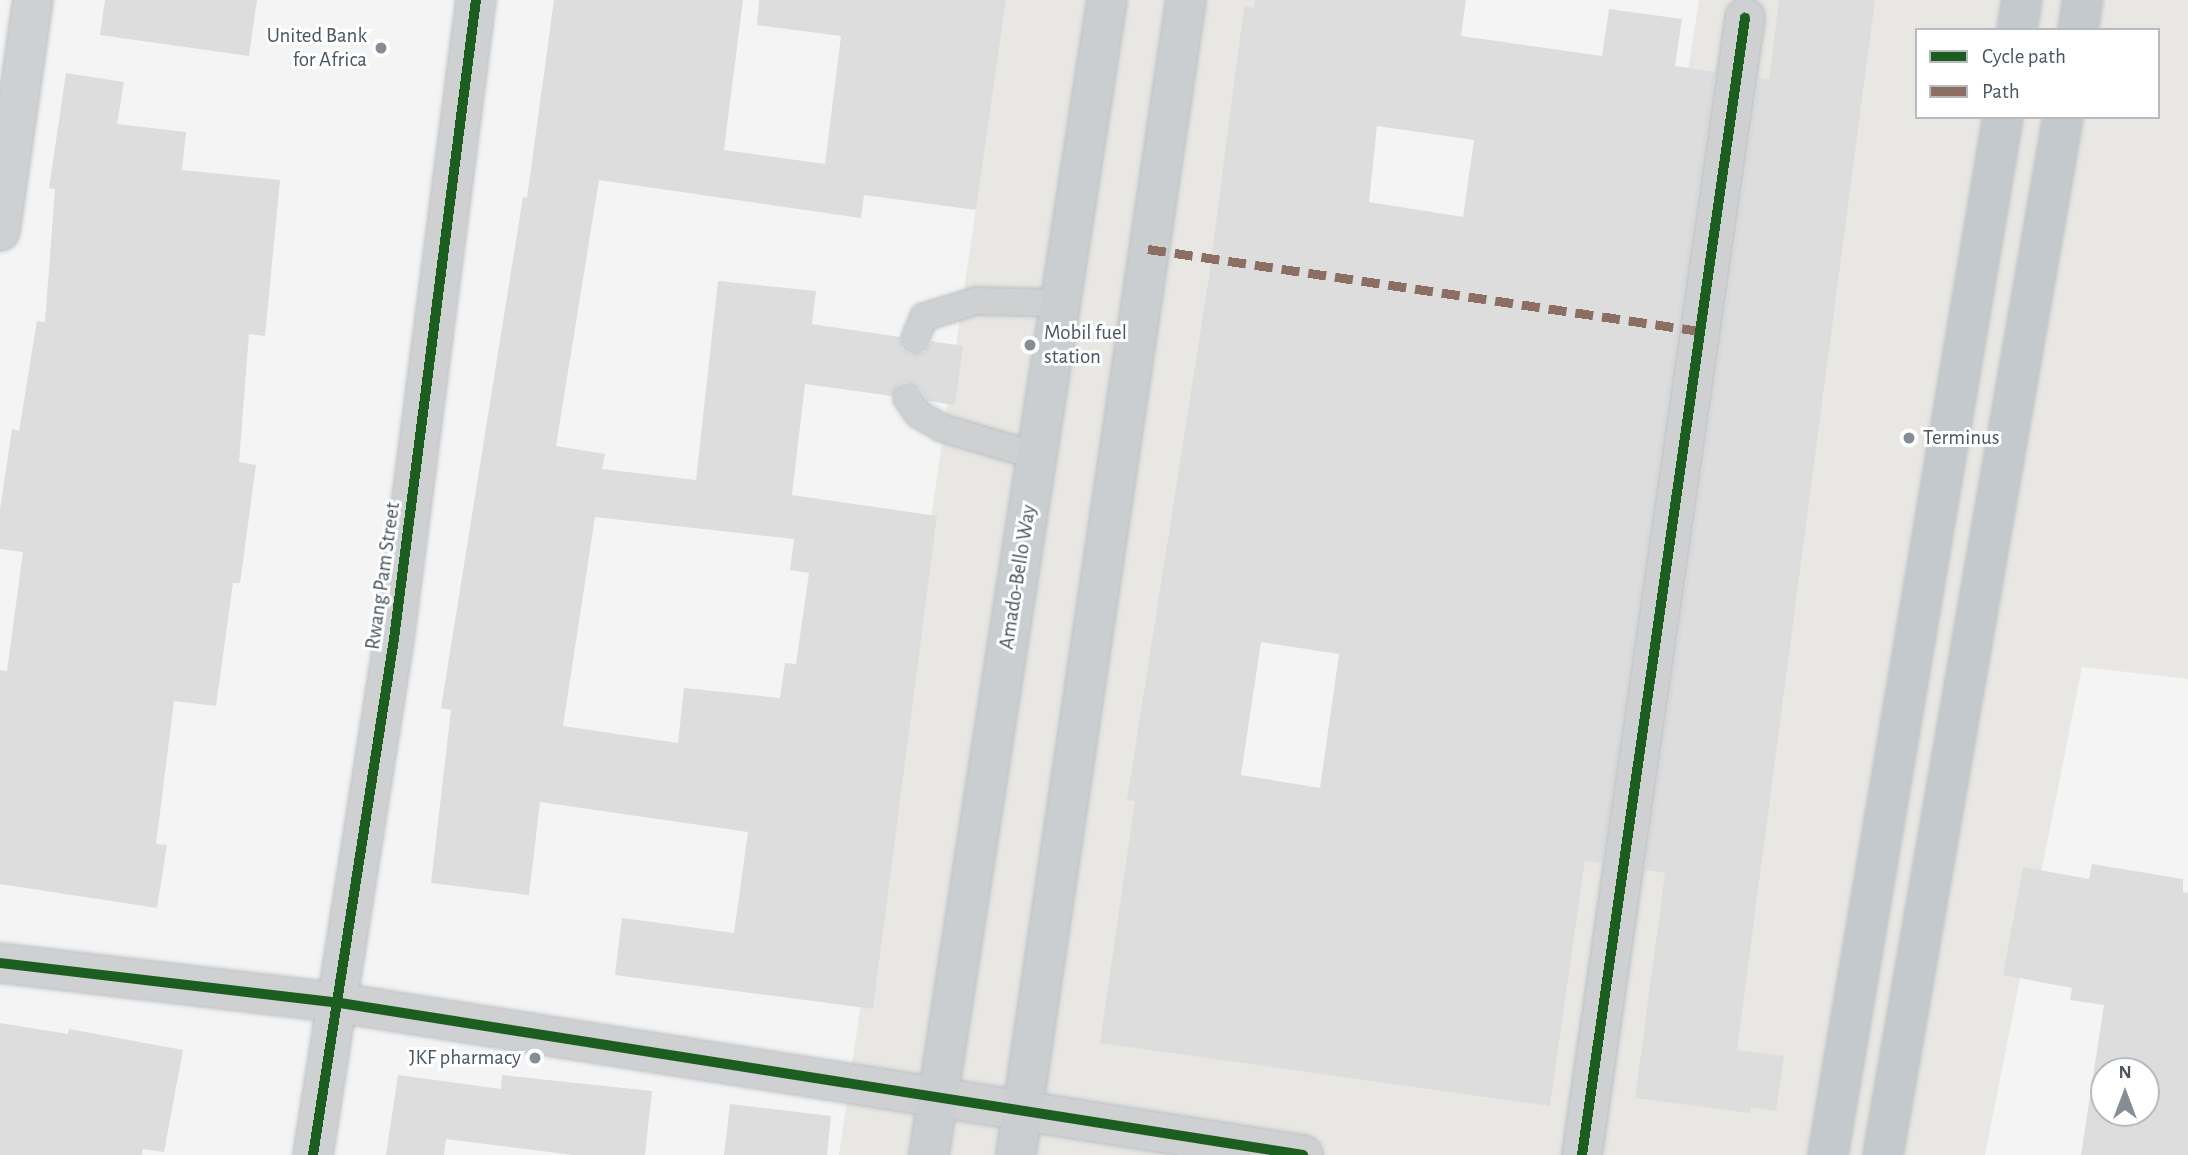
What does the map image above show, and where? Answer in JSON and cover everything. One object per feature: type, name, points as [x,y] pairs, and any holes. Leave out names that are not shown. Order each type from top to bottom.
[{"type":"highway","points":[[2017,28],[2022,0]]},
{"type":"highway","points":[[2078,28],[2083,0]]},
{"type":"highway","points":[[1828,1155],[2003,119]]},
{"type":"highway","points":[[1883,1155],[2063,119]]},
{"type":"main road","name":"Amado-Bello Way","points":[[929,1155],[1107,0]]},
{"type":"main road","points":[[1016,1155],[1186,0]]},
{"type":"street","points":[[0,231],[33,0]]},
{"type":"street","name":"Rwang Pam Street","points":[[313,1155],[340,1003],[394,639],[476,0]]},
{"type":"street","points":[[1582,1155],[1745,18]]},
{"type":"street","points":[[0,963],[340,1003],[937,1100],[1303,1155]]},
{"type":"lane","points":[[915,339],[924,317],[976,301],[1061,303]]},
{"type":"lane","points":[[907,398],[918,414],[942,428],[1037,456]]},
{"type":"shaded area","name":"Terminus","points":[[1006,0],[1288,0],[1138,1019],[1532,1072],[1699,0],[2188,0],[2188,679],[2082,667],[1985,1155],[839,1155]]},
{"type":"building","points":[[105,0],[257,0],[249,56],[100,35]]},
{"type":"building","points":[[554,0],[743,0],[724,150],[825,164],[841,36],[757,25],[759,0],[1006,0],[976,210],[864,195],[861,218],[599,180],[556,446],[605,454],[602,469],[696,480],[718,281],[816,291],[812,324],[900,337],[902,348],[910,354],[924,352],[931,341],[963,346],[955,405],[928,401],[920,389],[906,382],[898,385],[892,396],[805,384],[792,495],[937,516],[873,1009],[615,975],[622,918],[734,933],[748,832],[540,802],[529,895],[431,883],[451,710],[441,708],[523,197],[527,198]],"holes":[[[595,517],[794,539],[790,570],[809,573],[796,664],[785,663],[780,698],[684,688],[678,743],[563,726]]]},
{"type":"building","points":[[1255,0],[1466,0],[1461,36],[1602,56],[1609,9],[1682,19],[1675,66],[1715,72],[1602,863],[1585,861],[1550,1106],[1100,1043],[1135,801],[1127,800],[1209,277],[1244,6],[1254,8]],"holes":[[[1377,126],[1474,140],[1463,217],[1369,202]],[[1261,642],[1339,654],[1320,788],[1241,775]]]},
{"type":"building","points":[[1779,0],[1875,0],[1737,1050],[1784,1056],[1776,1111],[1751,1107],[1750,1113],[1635,1098],[1665,873],[1645,870],[1759,78],[1769,79]]},
{"type":"building","points":[[66,73],[124,82],[117,124],[186,132],[182,170],[280,180],[265,336],[249,334],[239,462],[256,465],[240,583],[233,583],[216,706],[174,701],[156,844],[167,845],[157,908],[0,884],[0,670],[7,671],[23,552],[0,549],[0,509],[12,429],[19,431],[37,321],[45,322],[55,189],[49,188]]},
{"type":"building","points":[[2092,864],[2183,879],[2183,892],[2188,893],[2188,1155],[2081,1155],[2090,1096],[2090,1127],[2160,1127],[2160,1057],[2096,1057],[2104,1005],[2070,1000],[2072,988],[2003,975],[2023,867],[2089,879]]},
{"type":"building","points":[[0,1023],[68,1034],[69,1029],[183,1050],[164,1152],[143,1149],[142,1155],[0,1155]]},
{"type":"building","points":[[398,1075],[501,1089],[502,1075],[652,1091],[645,1155],[573,1155],[446,1139],[444,1155],[386,1155]]},
{"type":"building","points":[[730,1104],[831,1116],[827,1155],[724,1155]]},
{"type":"marked path","points":[[1148,249],[1700,331]]},
{"type":"cycle path","points":[[313,1155],[394,639],[476,0]]},
{"type":"cycle path","points":[[1582,1155],[1745,18]]},
{"type":"cycle path","points":[[0,963],[340,1003],[1303,1155]]},
{"type":"place","name":"United Bank for Africa","points":[[381,48]]},
{"type":"place","name":"Mobil fuel station","points":[[1030,345]]},
{"type":"place","name":"Terminus","points":[[1909,438]]},
{"type":"place","name":"JKF pharmacy","points":[[535,1058]]}]
